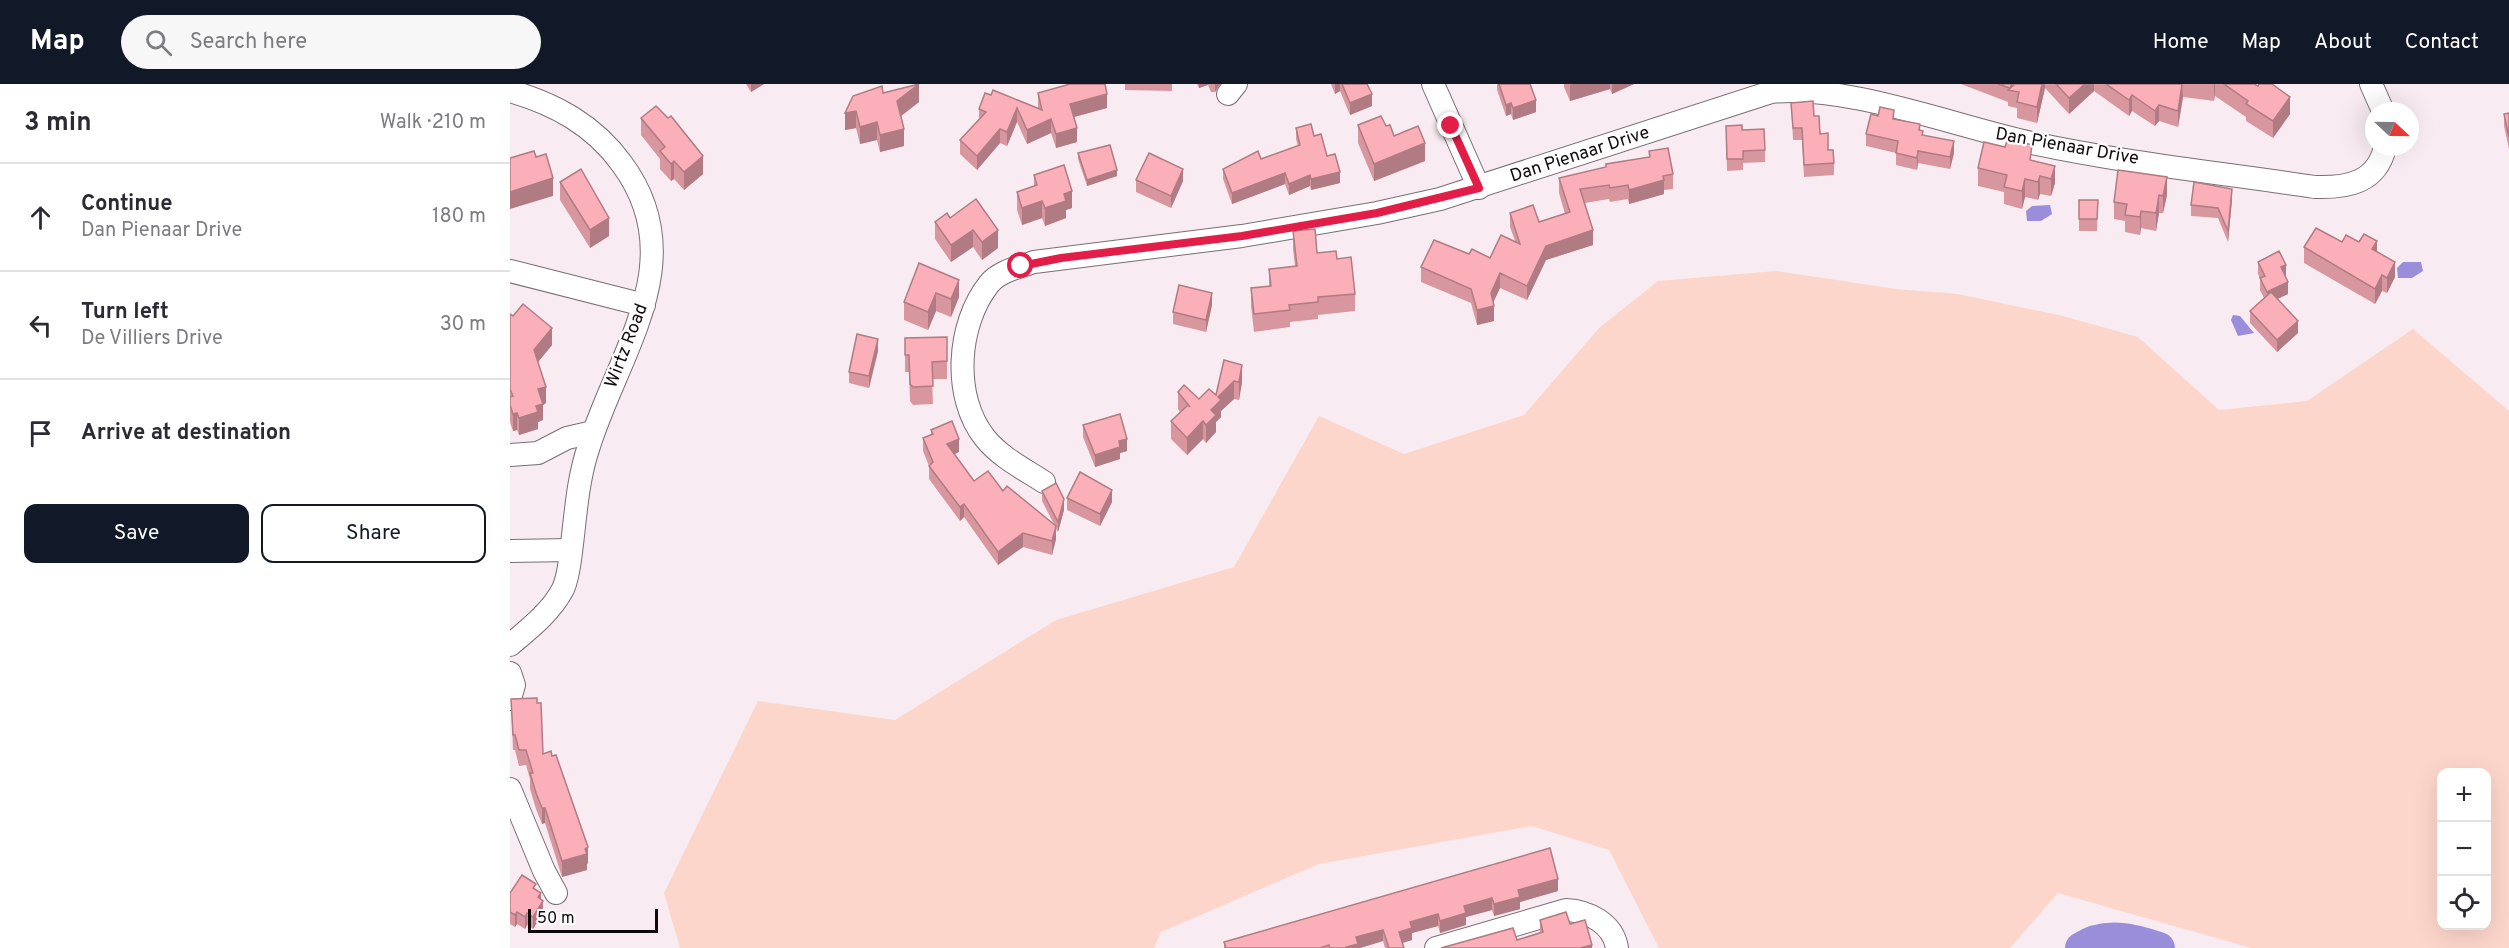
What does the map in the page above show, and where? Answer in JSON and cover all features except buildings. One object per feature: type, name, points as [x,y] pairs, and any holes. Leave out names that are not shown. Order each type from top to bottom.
[{"type":"street","points":[[1433,84],[1479,188]]},
{"type":"street","points":[[2371,84],[2379,102]]},
{"type":"street","name":"Dan Pienaar Drive","points":[[1044,482],[1005,456],[985,438],[970,411],[964,382],[966,338],[978,303],[990,282],[1008,271],[1034,262],[1242,236],[1343,219],[1440,199],[1771,92],[1794,88],[1861,98],[1988,132],[2063,149],[2315,187],[2336,188],[2358,183],[2374,172],[2381,156]]},
{"type":"street","name":"Wirtz Road","points":[[510,91],[534,98],[567,113],[611,148],[628,172],[645,204],[653,235],[652,272],[644,305],[593,432],[582,470],[571,550],[563,588],[538,620],[512,642]]},
{"type":"street","points":[[510,271],[644,305]]},
{"type":"street","points":[[510,455],[538,453],[567,438],[593,432]]},
{"type":"street","points":[[510,551],[571,550]]},
{"type":"street","points":[[510,673],[514,685],[510,699]]},
{"type":"street","points":[[510,789],[544,871],[556,893]]},
{"type":"street","points":[[1437,948],[1566,910],[1581,911],[1592,915],[1608,928],[1615,939],[1617,948]]},
{"type":"shaded area","points":[[2050,205],[2052,214],[2041,221],[2027,221],[2026,211],[2032,206]]},
{"type":"shaded area","points":[[2403,262],[2421,262],[2423,271],[2412,278],[2398,278],[2397,268]]},
{"type":"shaded area","points":[[1776,271],[1896,289],[1958,294],[2063,316],[2138,337],[2219,410],[2307,401],[2413,329],[2509,411],[2509,948],[2251,948],[2058,893],[2010,948],[1659,948],[1609,850],[1532,826],[1319,864],[1161,932],[1154,948],[680,948],[664,893],[758,701],[895,720],[1056,620],[1234,567],[1319,416],[1404,454],[1524,415],[1599,328],[1658,281]]},
{"type":"shaded area","points":[[2233,315],[2240,316],[2254,333],[2238,336],[2231,320]]},
{"type":"waterway","points":[[2081,948],[2090,943],[2109,939],[2129,940],[2159,948]]},
{"type":"route","points":[[1021,266],[1061,258],[1242,236],[1377,213],[1479,188],[1451,126]]}]
